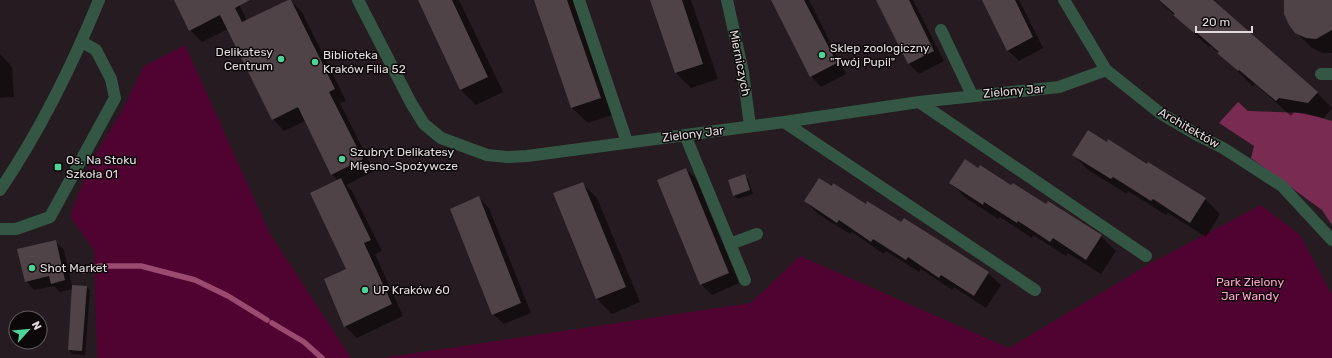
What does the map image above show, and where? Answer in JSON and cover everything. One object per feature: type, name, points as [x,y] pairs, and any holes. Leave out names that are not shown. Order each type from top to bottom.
[{"type":"street","points":[[0,190],[23,155],[48,110],[82,42],[99,0]]},
{"type":"street","name":"Zielony Jar","points":[[358,0],[411,103],[424,124],[441,138],[487,155],[507,157],[527,156],[784,122],[972,95],[1059,87],[1106,70]]},
{"type":"street","points":[[579,0],[627,142]]},
{"type":"street","name":"Mierniczych","points":[[727,0],[743,72],[750,126]]},
{"type":"street","name":"Architektów","points":[[1064,0],[1106,70],[1160,113],[1223,148],[1282,186],[1332,240]]},
{"type":"street","points":[[941,30],[972,95]]},
{"type":"street","points":[[0,229],[16,229],[50,217],[115,98],[111,79],[96,50],[82,42]]},
{"type":"street","points":[[919,102],[1146,256]]},
{"type":"street","points":[[784,122],[1036,290]]},
{"type":"street","points":[[685,135],[745,280]]},
{"type":"street","points":[[730,244],[757,234]]},
{"type":"green space","points":[[185,45],[269,232],[351,358],[97,358],[94,250],[70,216],[91,162],[122,111],[144,66]]},
{"type":"green space","name":"Park Zielony Jar Wandy","points":[[1261,205],[1300,235],[1332,295],[1332,358],[382,358],[751,303],[800,256],[1009,348],[1151,263]]},
{"type":"shaded area","points":[[1238,102],[1248,111],[1304,113],[1332,121],[1332,225],[1322,210],[1251,158],[1254,146],[1219,123]]},
{"type":"building","name":"Delikatesy Centrum","points":[[174,0],[250,0],[235,8],[242,22],[288,0],[291,0],[335,89],[329,92],[363,159],[331,175],[298,107],[272,120],[220,15],[189,31]]},
{"type":"building","points":[[418,0],[452,0],[488,77],[460,90]]},
{"type":"building","points":[[534,0],[567,0],[601,98],[571,108]]},
{"type":"building","points":[[650,0],[682,0],[703,64],[675,73]]},
{"type":"building","points":[[771,0],[804,0],[837,63],[810,77]]},
{"type":"building","points":[[876,0],[909,0],[934,51],[908,64]]},
{"type":"building","points":[[982,0],[1015,0],[1033,37],[1007,51]]},
{"type":"building","points":[[1159,0],[1213,0],[1318,92],[1308,103],[1279,98],[1276,101],[1217,53],[1219,52],[1195,31],[1194,33],[1173,15],[1175,14]]},
{"type":"building","points":[[1284,0],[1332,0],[1332,30],[1316,39],[1306,38],[1295,33],[1284,14]]},
{"type":"building","points":[[1088,130],[1107,142],[1108,139],[1147,164],[1148,162],[1206,198],[1190,223],[1153,199],[1151,201],[1113,177],[1111,179],[1072,155]]},
{"type":"building","points":[[965,159],[978,168],[980,165],[1011,185],[1013,183],[1046,204],[1048,201],[1102,235],[1086,260],[1053,238],[1050,242],[1018,221],[1017,223],[984,202],[983,205],[949,183]]},
{"type":"building","points":[[686,168],[729,273],[700,285],[657,180]]},
{"type":"building","points":[[745,174],[750,190],[733,196],[728,180]]},
{"type":"building","points":[[341,178],[371,240],[364,243],[392,304],[344,327],[324,279],[346,269],[310,193]]},
{"type":"building","points":[[819,178],[832,186],[833,183],[866,204],[867,201],[901,222],[904,218],[989,272],[974,296],[941,275],[939,278],[908,257],[906,260],[873,239],[871,242],[839,220],[837,223],[804,201]]},
{"type":"building","points":[[583,182],[626,287],[596,299],[553,193]]},
{"type":"building","points":[[479,196],[521,303],[492,315],[450,209]]},
{"type":"building","points":[[56,240],[65,280],[51,284],[49,276],[25,282],[17,249]]},
{"type":"building","points":[[72,285],[87,286],[82,351],[68,350]]},
{"type":"waterway","points":[[83,271],[100,266],[141,266],[195,280],[228,296],[267,320]]},
{"type":"waterway","points":[[272,323],[304,342],[322,358]]},
{"type":"place","name":"Sklep zoologiczny \"Twój Pupil\"","points":[[822,55]]},
{"type":"place","name":"Delikatesy Centrum","points":[[281,59]]},
{"type":"place","name":"Biblioteka Kraków Filia 52","points":[[315,62]]},
{"type":"place","name":"Szubryt Delikatesy Mięsno-Spożywcze","points":[[342,159]]},
{"type":"place","name":"Os. Na Stoku Szkoła 01","points":[[58,167]]},
{"type":"place","name":"Shot Market","points":[[32,268]]},
{"type":"place","name":"UP Kraków 60","points":[[365,290]]}]
